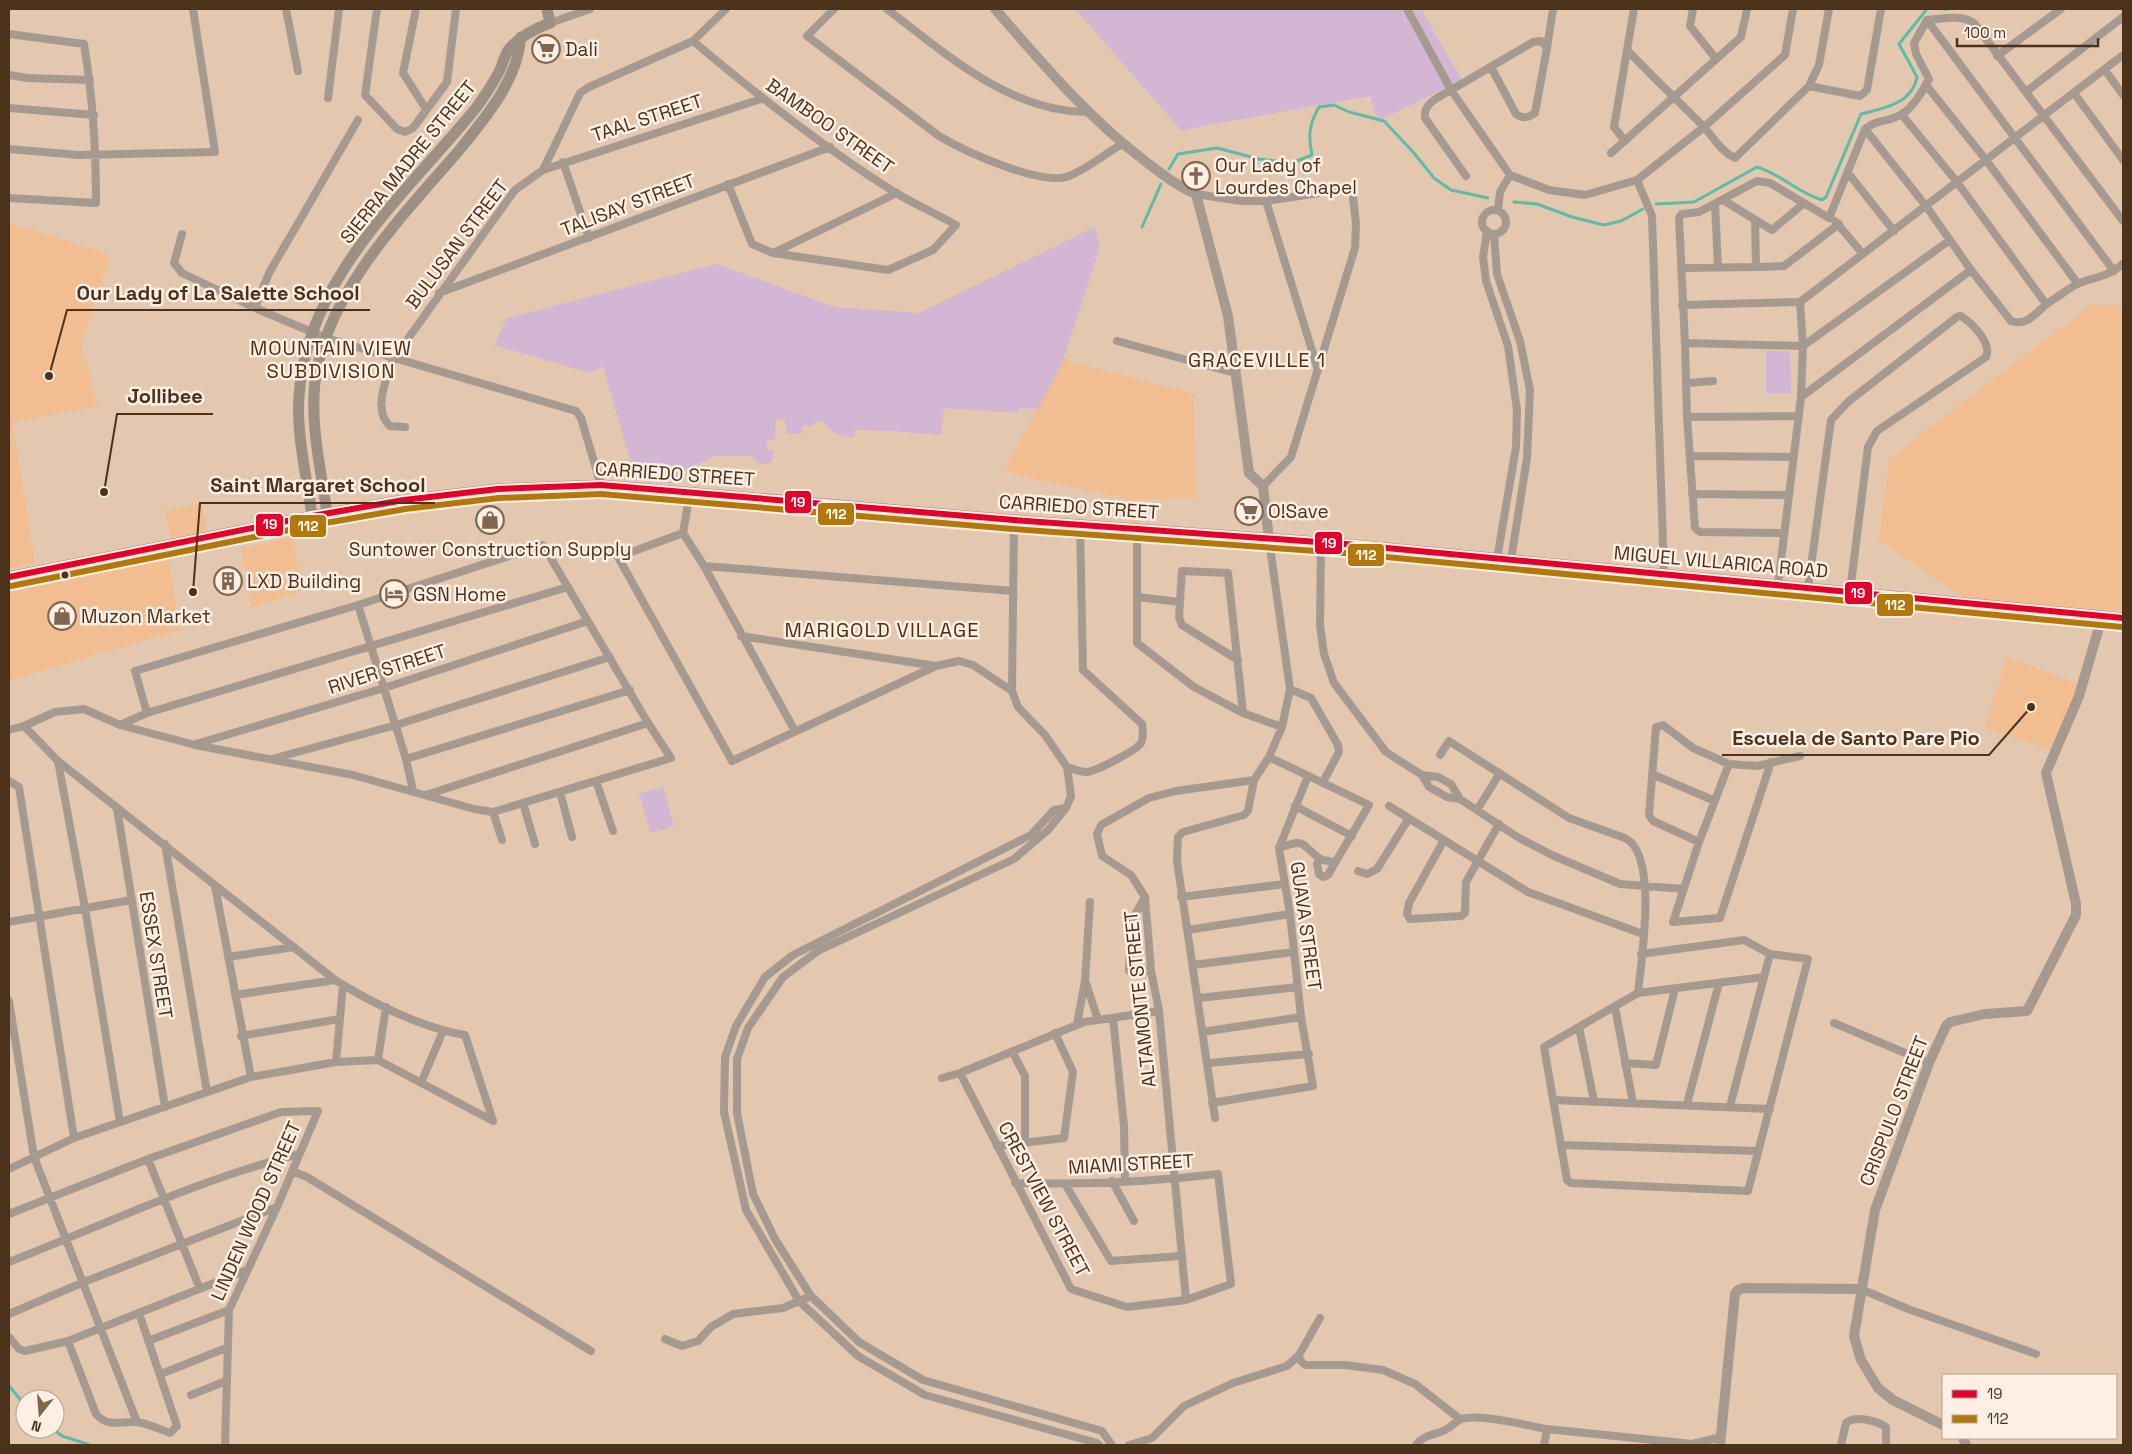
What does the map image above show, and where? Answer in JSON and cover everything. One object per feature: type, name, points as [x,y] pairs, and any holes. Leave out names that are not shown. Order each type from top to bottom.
[{"type":"main road","points":[[547,9],[550,23]]},
{"type":"main road","name":"SIERRA MADRE STREET","points":[[312,516],[299,398],[311,332],[329,296],[358,250],[392,203],[477,107],[494,81],[508,50],[522,37],[550,23]]},
{"type":"main road","name":"SIERRA MADRE STREET","points":[[327,513],[314,400],[319,360],[326,338],[338,309],[369,260],[405,213],[488,115],[502,93],[520,56],[522,37]]},
{"type":"main road","points":[[429,161],[441,172]]},
{"type":"main road","name":"CARRIEDO STREET","points":[[9,577],[327,513],[469,492],[542,486],[601,485],[1014,520],[1269,540],[1345,544]]},
{"type":"main road","name":"MIGUEL VILLARICA ROAD","points":[[1345,544],[2123,618]]},
{"type":"street","points":[[9,149],[96,155],[215,152],[193,9]]},
{"type":"street","points":[[286,9],[298,71]]},
{"type":"street","points":[[328,98],[340,9]]},
{"type":"street","points":[[377,9],[365,95],[397,129],[405,132],[413,128],[447,82],[456,9]]},
{"type":"street","points":[[416,9],[403,73],[426,109]]},
{"type":"street","name":"SIERRA MADRE STREET","points":[[550,23],[590,9]]},
{"type":"street","name":"BULUSAN STREET","points":[[405,427],[390,426],[384,416],[383,385],[394,358],[515,190],[543,170],[580,93],[589,87],[693,41],[726,9]]},
{"type":"street","points":[[834,9],[807,36],[939,136],[958,148],[1036,177],[1053,180],[1069,176],[1122,144]]},
{"type":"street","points":[[887,9],[988,84],[1055,108],[1087,112]]},
{"type":"street","points":[[994,9],[1087,112],[1122,144],[1178,187],[1196,194],[1241,201],[1266,201],[1352,188],[1356,224],[1355,248],[1291,457],[1263,486]]},
{"type":"street","points":[[1407,9],[1451,90],[1510,175],[1549,190],[1585,195],[1637,180],[1704,127],[1786,55],[1793,9]]},
{"type":"street","points":[[1491,67],[1516,114],[1522,118],[1529,118],[1535,113],[1553,9]]},
{"type":"street","points":[[1625,141],[1614,127],[1634,9]]},
{"type":"street","points":[[1692,9],[1690,26],[1716,59]]},
{"type":"street","points":[[1611,153],[1741,37],[1747,9]]},
{"type":"street","points":[[1628,50],[1672,98],[1704,127],[1726,154],[1735,158],[1809,86],[1819,65],[1830,9]]},
{"type":"street","points":[[1809,86],[1860,96],[1864,94],[1867,90],[1882,9]]},
{"type":"street","points":[[1997,56],[2058,10]]},
{"type":"street","points":[[2027,91],[2123,17]]},
{"type":"street","points":[[1927,20],[1968,19],[1974,23],[2123,221]]},
{"type":"street","points":[[1829,218],[1865,129],[1871,123],[1902,115],[1910,107],[1929,79],[1916,54],[1914,43],[1927,20]]},
{"type":"street","points":[[1927,20],[2114,272]]},
{"type":"street","points":[[9,34],[84,44],[94,115],[96,203],[9,198]]},
{"type":"street","name":"BAMBOO STREET","points":[[693,41],[761,98],[830,147],[897,193],[956,225],[932,250],[888,270],[773,253]]},
{"type":"street","points":[[1466,176],[1426,118],[1424,111],[1428,104],[1533,42],[1541,41],[1547,48]]},
{"type":"street","points":[[1682,305],[1800,302],[2123,55]]},
{"type":"street","points":[[2105,70],[2123,95]]},
{"type":"street","points":[[9,75],[27,78],[90,80]]},
{"type":"street","points":[[1926,85],[1986,160],[2078,284]]},
{"type":"street","points":[[2074,93],[2123,160]]},
{"type":"street","name":"TAAL STREET","points":[[543,170],[761,98]]},
{"type":"street","points":[[9,108],[94,115]]},
{"type":"street","points":[[1902,115],[1957,182],[2046,304]]},
{"type":"street","points":[[255,308],[269,273],[358,120]]},
{"type":"street","points":[[1865,129],[1926,206],[1971,270],[2011,321],[2023,323],[2046,304],[2078,284],[2103,278],[2123,264]]},
{"type":"street","name":"TALISAY STREET","points":[[439,293],[830,147]]},
{"type":"street","points":[[563,162],[589,238]]},
{"type":"street","points":[[1848,173],[1894,231]]},
{"type":"street","points":[[1498,210],[1500,192],[1510,175]]},
{"type":"street","points":[[1637,180],[1652,216],[1664,574]]},
{"type":"street","points":[[1783,533],[1700,532],[1693,525],[1679,218],[1682,214],[1699,212],[1757,181],[1770,183],[1839,224],[1863,254]]},
{"type":"street","points":[[728,184],[752,244],[773,253],[897,193]]},
{"type":"street","points":[[1196,194],[1228,316],[1249,473],[1263,486],[1290,689],[1282,727],[1269,757],[1254,780],[1248,811],[1244,815],[1180,834],[1177,861],[1181,897],[1199,998],[1202,1032],[1209,1063],[1212,1102],[1216,1118]]},
{"type":"street","points":[[1266,201],[1318,370]]},
{"type":"street","points":[[1719,202],[1772,230],[1803,204]]},
{"type":"street","points":[[1718,267],[1719,202]]},
{"type":"street","points":[[1490,233],[1501,232],[1506,222],[1504,214],[1498,210],[1487,212],[1482,218],[1482,225],[1490,233],[1497,274],[1520,341],[1530,390],[1527,458],[1511,560]]},
{"type":"street","points":[[1755,220],[1756,267]]},
{"type":"street","points":[[1681,268],[1784,266],[1839,224]]},
{"type":"street","points":[[1490,233],[1483,257],[1486,281],[1508,346],[1517,410],[1516,447],[1497,559]]},
{"type":"street","points":[[182,234],[174,263],[182,273],[255,308],[326,338],[576,411],[581,418],[601,485]]},
{"type":"street","points":[[1685,343],[1803,346],[1950,240]]},
{"type":"street","points":[[1801,397],[1971,270]]},
{"type":"street","points":[[1778,585],[1801,397],[1803,346],[1800,302]]},
{"type":"street","points":[[1808,588],[1831,420],[1849,401],[1956,317],[1962,316],[1976,330],[1988,347],[1986,357],[1877,431],[1871,438],[1868,447],[1850,592]]},
{"type":"street","points":[[1117,341],[1236,373]]},
{"type":"street","points":[[1687,383],[1713,381]]},
{"type":"street","points":[[1687,417],[1799,416]]},
{"type":"street","points":[[1690,456],[1794,457]]},
{"type":"street","points":[[690,492],[683,533],[704,566],[741,636],[795,730]]},
{"type":"street","points":[[1692,494],[1789,496]]},
{"type":"street","points":[[1014,520],[1012,691],[1018,707],[1045,734],[1067,767],[1067,778],[1071,796],[1066,808],[1048,830],[1014,858],[818,951],[783,977],[748,1028],[737,1060],[737,1113],[753,1194],[775,1239],[811,1296],[859,1342],[923,1380],[1102,1430],[1112,1445]]},
{"type":"street","points":[[1067,767],[1086,772],[1094,770],[1137,748],[1142,741],[1143,733],[1142,724],[1083,670],[1080,525]]},
{"type":"street","points":[[1137,529],[1137,643],[1194,687],[1243,713],[1282,727]]},
{"type":"street","points":[[683,533],[618,557],[732,761],[795,730],[936,666],[959,661],[973,665],[1012,691]]},
{"type":"street","points":[[1321,543],[1320,625],[1327,668],[1345,699],[1386,752],[1422,775],[1429,787],[1447,797],[1460,799],[1519,838],[1597,874],[1620,884],[1684,889]]},
{"type":"street","points":[[9,730],[24,726],[55,712],[84,709],[120,725],[195,745],[353,775],[493,812],[671,758],[648,723],[543,545],[358,605],[135,671],[147,713]]},
{"type":"street","points":[[704,566],[1013,591]]},
{"type":"street","points":[[1238,660],[1182,624],[1179,617],[1179,602],[1182,571],[1228,573],[1238,660],[1243,713]]},
{"type":"street","points":[[120,725],[147,713],[370,644],[568,587]]},
{"type":"street","points":[[1138,597],[1179,602]]},
{"type":"street","points":[[358,605],[406,758],[413,791]]},
{"type":"street","name":"CRISPULO STREET","points":[[1942,1424],[1893,1400],[1878,1388],[1861,1360],[1854,1336],[1875,1210],[1929,1063],[1946,1026],[1950,1022],[1985,1014],[2027,1011],[2076,915],[2076,904],[2046,773],[2079,696],[2102,616]]},
{"type":"street","name":"RIVER STREET","points":[[195,745],[384,688],[588,621]]},
{"type":"street","points":[[741,636],[936,666]]},
{"type":"street","points":[[269,760],[396,725],[610,657]]},
{"type":"street","points":[[1290,689],[1311,698],[1339,748],[1323,782]]},
{"type":"street","points":[[406,758],[630,690]]},
{"type":"street","points":[[426,795],[648,723]]},
{"type":"street","points":[[1699,842],[1653,821],[1649,815],[1656,727],[1663,725],[1694,748],[1729,764],[1757,766],[1800,756]]},
{"type":"street","points":[[9,1169],[74,1138],[251,1077],[336,1062],[378,1060],[493,1121],[465,1035],[443,1031],[386,1007],[342,985],[214,886],[165,844],[58,761],[24,726]]},
{"type":"street","points":[[1440,755],[1449,741],[1569,818],[1630,841],[1639,856],[1645,885],[1638,993]]},
{"type":"street","points":[[1269,757],[1369,805],[1328,875],[1323,877],[1319,874],[1317,864],[1320,859]]},
{"type":"street","points":[[58,761],[85,908],[120,1122]]},
{"type":"street","points":[[1729,764],[1699,842],[1673,922],[1720,918],[1771,762]]},
{"type":"street","points":[[1477,810],[1500,773]]},
{"type":"street","points":[[1652,774],[1715,801]]},
{"type":"street","points":[[1422,775],[1438,776],[1451,784],[1460,799]]},
{"type":"street","name":"GUAVA STREET","points":[[1212,1102],[1314,1086],[1301,1017],[1290,914],[1279,848],[1308,776]]},
{"type":"street","name":"ALTAMONTE STREET","points":[[1186,1300],[1159,1011],[1151,970],[1145,897],[1131,875],[1102,856],[1097,834],[1101,825],[1149,798],[1176,791],[1254,780]]},
{"type":"street","points":[[9,781],[19,787],[74,1138]]},
{"type":"street","points":[[596,781],[612,831]]},
{"type":"street","points":[[560,792],[572,837]]},
{"type":"street","points":[[523,803],[535,844]]},
{"type":"street","points":[[1295,806],[1352,836]]},
{"type":"street","points":[[1389,806],[1528,892],[1643,934]]},
{"type":"street","name":"ESSEX STREET","points":[[117,808],[130,900],[165,1107]]},
{"type":"street","points":[[1066,808],[1054,810],[1031,835],[793,955],[765,976],[736,1026],[725,1057],[724,1112],[746,1210],[800,1301],[858,1356],[925,1395],[1099,1445]]},
{"type":"street","points":[[493,812],[502,840]]},
{"type":"street","points":[[1358,871],[1367,874],[1377,869],[1409,818]]},
{"type":"street","points":[[1444,840],[1410,903],[1408,918],[1461,916],[1465,913],[1466,882],[1499,824]]},
{"type":"street","points":[[1279,848],[1294,843],[1301,844],[1309,848],[1320,859],[1335,862]]},
{"type":"street","points":[[165,844],[207,1092]]},
{"type":"street","points":[[1181,897],[1285,884]]},
{"type":"street","points":[[214,886],[241,1036],[251,1077]]},
{"type":"street","points":[[1145,897],[1132,922],[1129,971],[1136,974],[1151,970]]},
{"type":"street","points":[[9,922],[130,900]]},
{"type":"street","points":[[1077,1024],[1085,981],[1090,902]]},
{"type":"street","points":[[1188,930],[1290,914]]},
{"type":"street","points":[[1641,954],[1744,940],[1770,954],[1808,960],[1748,1191],[1571,1183],[1567,1180],[1544,1047],[1638,993],[1764,977]]},
{"type":"street","points":[[228,957],[294,947]]},
{"type":"street","points":[[1193,965],[1294,952]]},
{"type":"street","points":[[1730,1106],[1770,954]]},
{"type":"street","points":[[235,995],[335,980]]},
{"type":"street","points":[[1085,981],[1098,1020]]},
{"type":"street","points":[[1687,1104],[1719,983]]},
{"type":"street","points":[[336,1062],[342,985]]},
{"type":"street","points":[[1199,998],[1298,987]]},
{"type":"street","points":[[1625,1063],[1656,1065],[1676,988]]},
{"type":"street","points":[[9,1001],[34,1157],[137,1422]]},
{"type":"street","points":[[378,1060],[386,1007]]},
{"type":"street","points":[[1615,1007],[1633,1103]]},
{"type":"street","points":[[942,1078],[960,1073],[1077,1024],[1159,1011]]},
{"type":"street","points":[[1202,1032],[1301,1017]]},
{"type":"street","points":[[1113,1018],[1124,1126],[1125,1181]]},
{"type":"street","points":[[241,1036],[339,1019]]},
{"type":"street","points":[[1834,1023],[1929,1063]]},
{"type":"street","points":[[1579,1027],[1594,1101]]},
{"type":"street","points":[[421,1083],[443,1031]]},
{"type":"street","points":[[997,1146],[1064,1138],[1073,1072],[1055,1033]]},
{"type":"street","points":[[1012,1051],[1025,1076],[1025,1142]]},
{"type":"street","points":[[1209,1063],[1308,1054]]},
{"type":"street","points":[[725,1057],[737,1060]]},
{"type":"street","name":"CRESTVIEW STREET","points":[[960,1073],[1071,1289],[1127,1307],[1186,1300],[1231,1284],[1218,1174]]},
{"type":"street","points":[[1553,1100],[1687,1104],[1770,1109]]},
{"type":"street","name":"LINDEN WOOD STREET","points":[[148,1159],[281,1112],[318,1111],[277,1207],[229,1310],[226,1348],[225,1445]]},
{"type":"street","points":[[1561,1145],[1757,1151]]},
{"type":"street","points":[[9,1262],[164,1199],[274,1160],[299,1154]]},
{"type":"street","points":[[9,1214],[148,1159],[200,1289]]},
{"type":"street","points":[[292,1171],[307,1177],[591,1351]]},
{"type":"street","name":"MIAMI STREET","points":[[1015,1183],[1064,1184],[1176,1179],[1218,1174]]},
{"type":"street","points":[[1112,1181],[1134,1221]]},
{"type":"street","points":[[1064,1184],[1111,1261],[1182,1256]]},
{"type":"street","points":[[9,1314],[84,1282],[277,1207]]},
{"type":"street","points":[[9,1337],[19,1349],[25,1351],[68,1341],[100,1326],[247,1270]]},
{"type":"street","points":[[1299,1355],[1300,1360],[1311,1367],[1345,1366],[1383,1370],[1415,1384],[1460,1419],[1490,1419],[1547,1429],[1692,1444],[1721,1441],[1736,1294],[1738,1290],[1744,1288],[1861,1289],[1908,1309],[2036,1354]]},
{"type":"street","points":[[665,1339],[682,1346],[698,1341],[711,1327],[733,1314],[783,1308],[811,1296]]},
{"type":"street","points":[[148,1341],[229,1310]]},
{"type":"street","points":[[68,1341],[96,1414],[101,1420],[108,1423],[137,1422],[170,1433],[177,1426],[161,1374],[138,1313]]},
{"type":"street","points":[[1129,1445],[1152,1438],[1184,1406],[1233,1384],[1287,1366],[1299,1355],[1320,1318]]},
{"type":"street","points":[[161,1374],[226,1348]]},
{"type":"street","points":[[191,1395],[226,1381]]},
{"type":"street","points":[[1416,1445],[1422,1438],[1452,1428],[1460,1419]]},
{"type":"street","points":[[1841,1445],[1846,1423],[1852,1420],[1879,1422],[1886,1427],[1886,1445]]},
{"type":"street","points":[[1544,1445],[1547,1429]]},
{"type":"shaded area","points":[[1075,9],[1421,9],[1462,80],[1378,121],[1370,96],[1181,130]]},
{"type":"shaded area","points":[[9,223],[110,255],[81,345],[98,406],[12,422],[35,563],[9,568]]},
{"type":"shaded area","points":[[1095,227],[1100,247],[1063,360],[1038,409],[1019,408],[1019,413],[944,408],[941,435],[855,430],[853,438],[849,438],[836,433],[823,421],[816,421],[812,426],[803,426],[802,434],[787,433],[785,420],[776,419],[775,439],[767,440],[766,449],[774,451],[771,463],[759,464],[751,456],[715,456],[684,470],[679,484],[636,481],[603,366],[590,373],[494,345],[507,318],[717,264],[834,307],[919,313]]},
{"type":"shaded area","points":[[2091,305],[2123,305],[2123,610],[1968,601],[1879,540],[1889,459]]},
{"type":"shaded area","points":[[1766,351],[1790,351],[1791,393],[1766,393]]},
{"type":"shaded area","points":[[1063,360],[1194,394],[1195,498],[1138,499],[1141,524],[1131,523],[1129,499],[1030,478],[1005,470]]},
{"type":"shaded area","points":[[202,504],[208,534],[172,542],[165,510]]},
{"type":"shaded area","points":[[293,537],[301,591],[251,608],[242,548]]},
{"type":"shaded area","points":[[168,558],[180,630],[9,680],[9,593]]},
{"type":"shaded area","points":[[2007,657],[2080,685],[2050,749],[1985,728]]},
{"type":"shaded area","points":[[663,787],[674,826],[651,833],[639,794]]},
{"type":"waterway","points":[[1656,204],[1694,202],[1757,167],[1822,200],[1826,197],[1861,114],[1896,103],[1903,99],[1914,86],[1917,77],[1899,44],[1927,9]]},
{"type":"waterway","points":[[1169,169],[1178,154],[1217,148],[1259,159],[1292,163],[1312,155],[1310,130],[1313,119],[1319,107],[1334,105],[1349,112],[1384,121],[1434,178],[1451,190],[1488,198]]},
{"type":"waterway","points":[[1142,227],[1161,184]]},
{"type":"waterway","points":[[1514,202],[1537,204],[1572,217],[1604,225],[1621,221],[1643,209]]},
{"type":"waterway","points":[[9,1386],[15,1393]]},
{"type":"waterway","points":[[65,1437],[90,1445]]},
{"type":"transit line","name":"19","points":[[9,577],[312,516],[404,500],[498,489],[601,485],[1014,520],[1345,544],[2123,618]]},
{"type":"transit line","name":"112","points":[[11,586],[314,525],[405,509],[499,498],[601,494],[1013,529],[1344,553],[2122,627]]},
{"type":"place","name":"Dali","points":[[546,49]]},
{"type":"place","name":"Our Lady of Lourdes Chapel","points":[[1196,176]]},
{"type":"place","name":"Our Lady of La Salette School","points":[[49,376]]},
{"type":"place","name":"Jollibee","points":[[104,492]]},
{"type":"place","name":"O!Save","points":[[1249,511]]},
{"type":"place","name":"Suntower Construction Supply","points":[[490,520]]},
{"type":"place","name":"LXD Building","points":[[228,581]]},
{"type":"place","name":"Saint Margaret School","points":[[193,592]]},
{"type":"place","name":"GSN Home","points":[[394,594]]},
{"type":"place","name":"Muzon Market","points":[[62,616]]},
{"type":"place","name":"Escuela de Santo Pare Pio","points":[[2031,707]]},
{"type":"district","name":"MOUNTAIN VIEW SUBDIVISION","points":[[331,360]]},
{"type":"district","name":"GRACEVILLE 1","points":[[1257,360]]},
{"type":"district","name":"MARIGOLD VILLAGE","points":[[882,630]]}]
